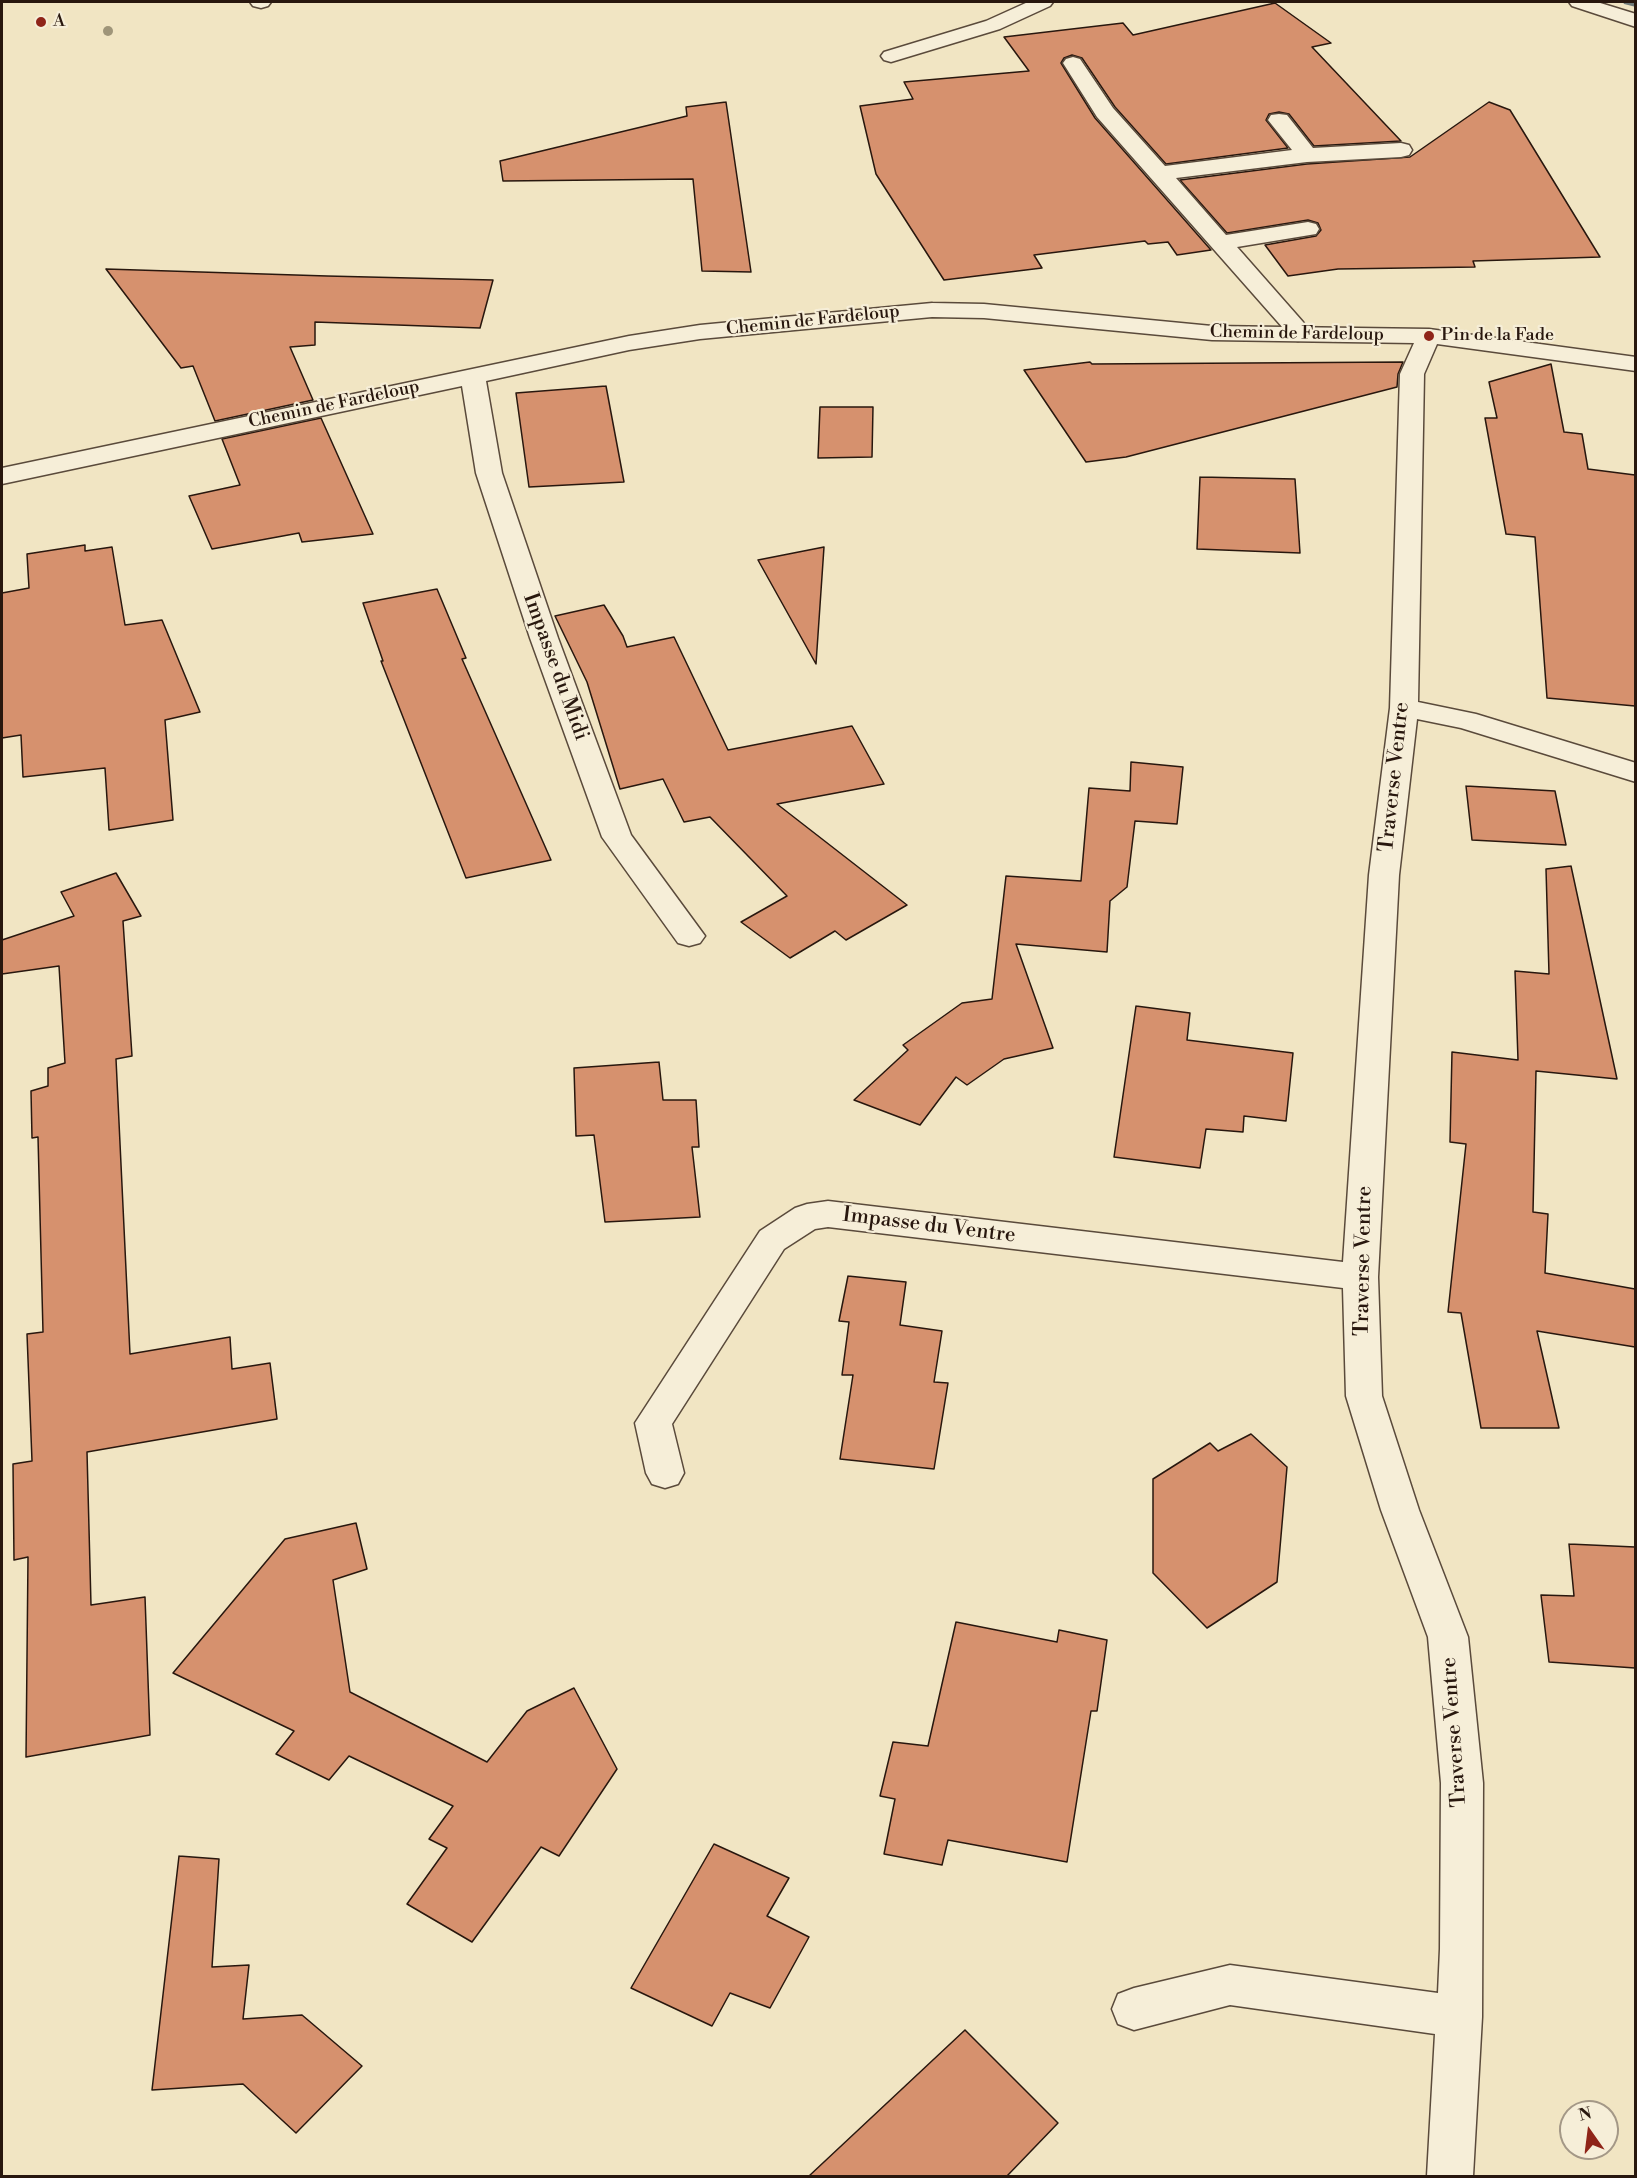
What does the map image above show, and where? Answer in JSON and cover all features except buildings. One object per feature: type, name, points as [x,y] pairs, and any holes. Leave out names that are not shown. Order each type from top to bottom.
[{"type":"street","points":[[891,56],[993,25],[1043,2]]},
{"type":"street","points":[[1579,2],[1628,11]]},
{"type":"street","points":[[1073,63],[1105,112],[1295,327],[1298,334]]},
{"type":"street","points":[[1279,120],[1307,155]]},
{"type":"street","points":[[1158,174],[1307,155],[1401,150]]},
{"type":"street","points":[[1220,243],[1308,229]]},
{"type":"street","name":"Chemin de Fardeloup","points":[[2,476],[629,343],[699,332],[932,310],[984,311],[1212,333],[1429,336],[1635,364]]},
{"type":"street","name":"Traverse Ventre","points":[[1429,336],[1412,374],[1404,708],[1384,875],[1360,1277],[1364,1396],[1400,1509],[1448,1637],[1462,1783],[1460,2017],[1450,2176]]},
{"type":"street","name":"Impasse du Midi","points":[[473,375],[489,474],[544,638],[617,837],[689,936]]},
{"type":"street","points":[[1404,708],[1466,720],[1635,773]]},
{"type":"street","name":"Impasse du Ventre","points":[[665,1473],[653,1423],[772,1240],[807,1217],[828,1214],[1360,1277]]},
{"type":"street","points":[[1134,2009],[1230,1984],[1460,2017]]},
{"type":"waterway","points":[[1628,2],[1636,4]]},
{"type":"place","name":"A","points":[[41,22]]},
{"type":"place","name":"Pin de la Fade","points":[[1429,336]]}]
